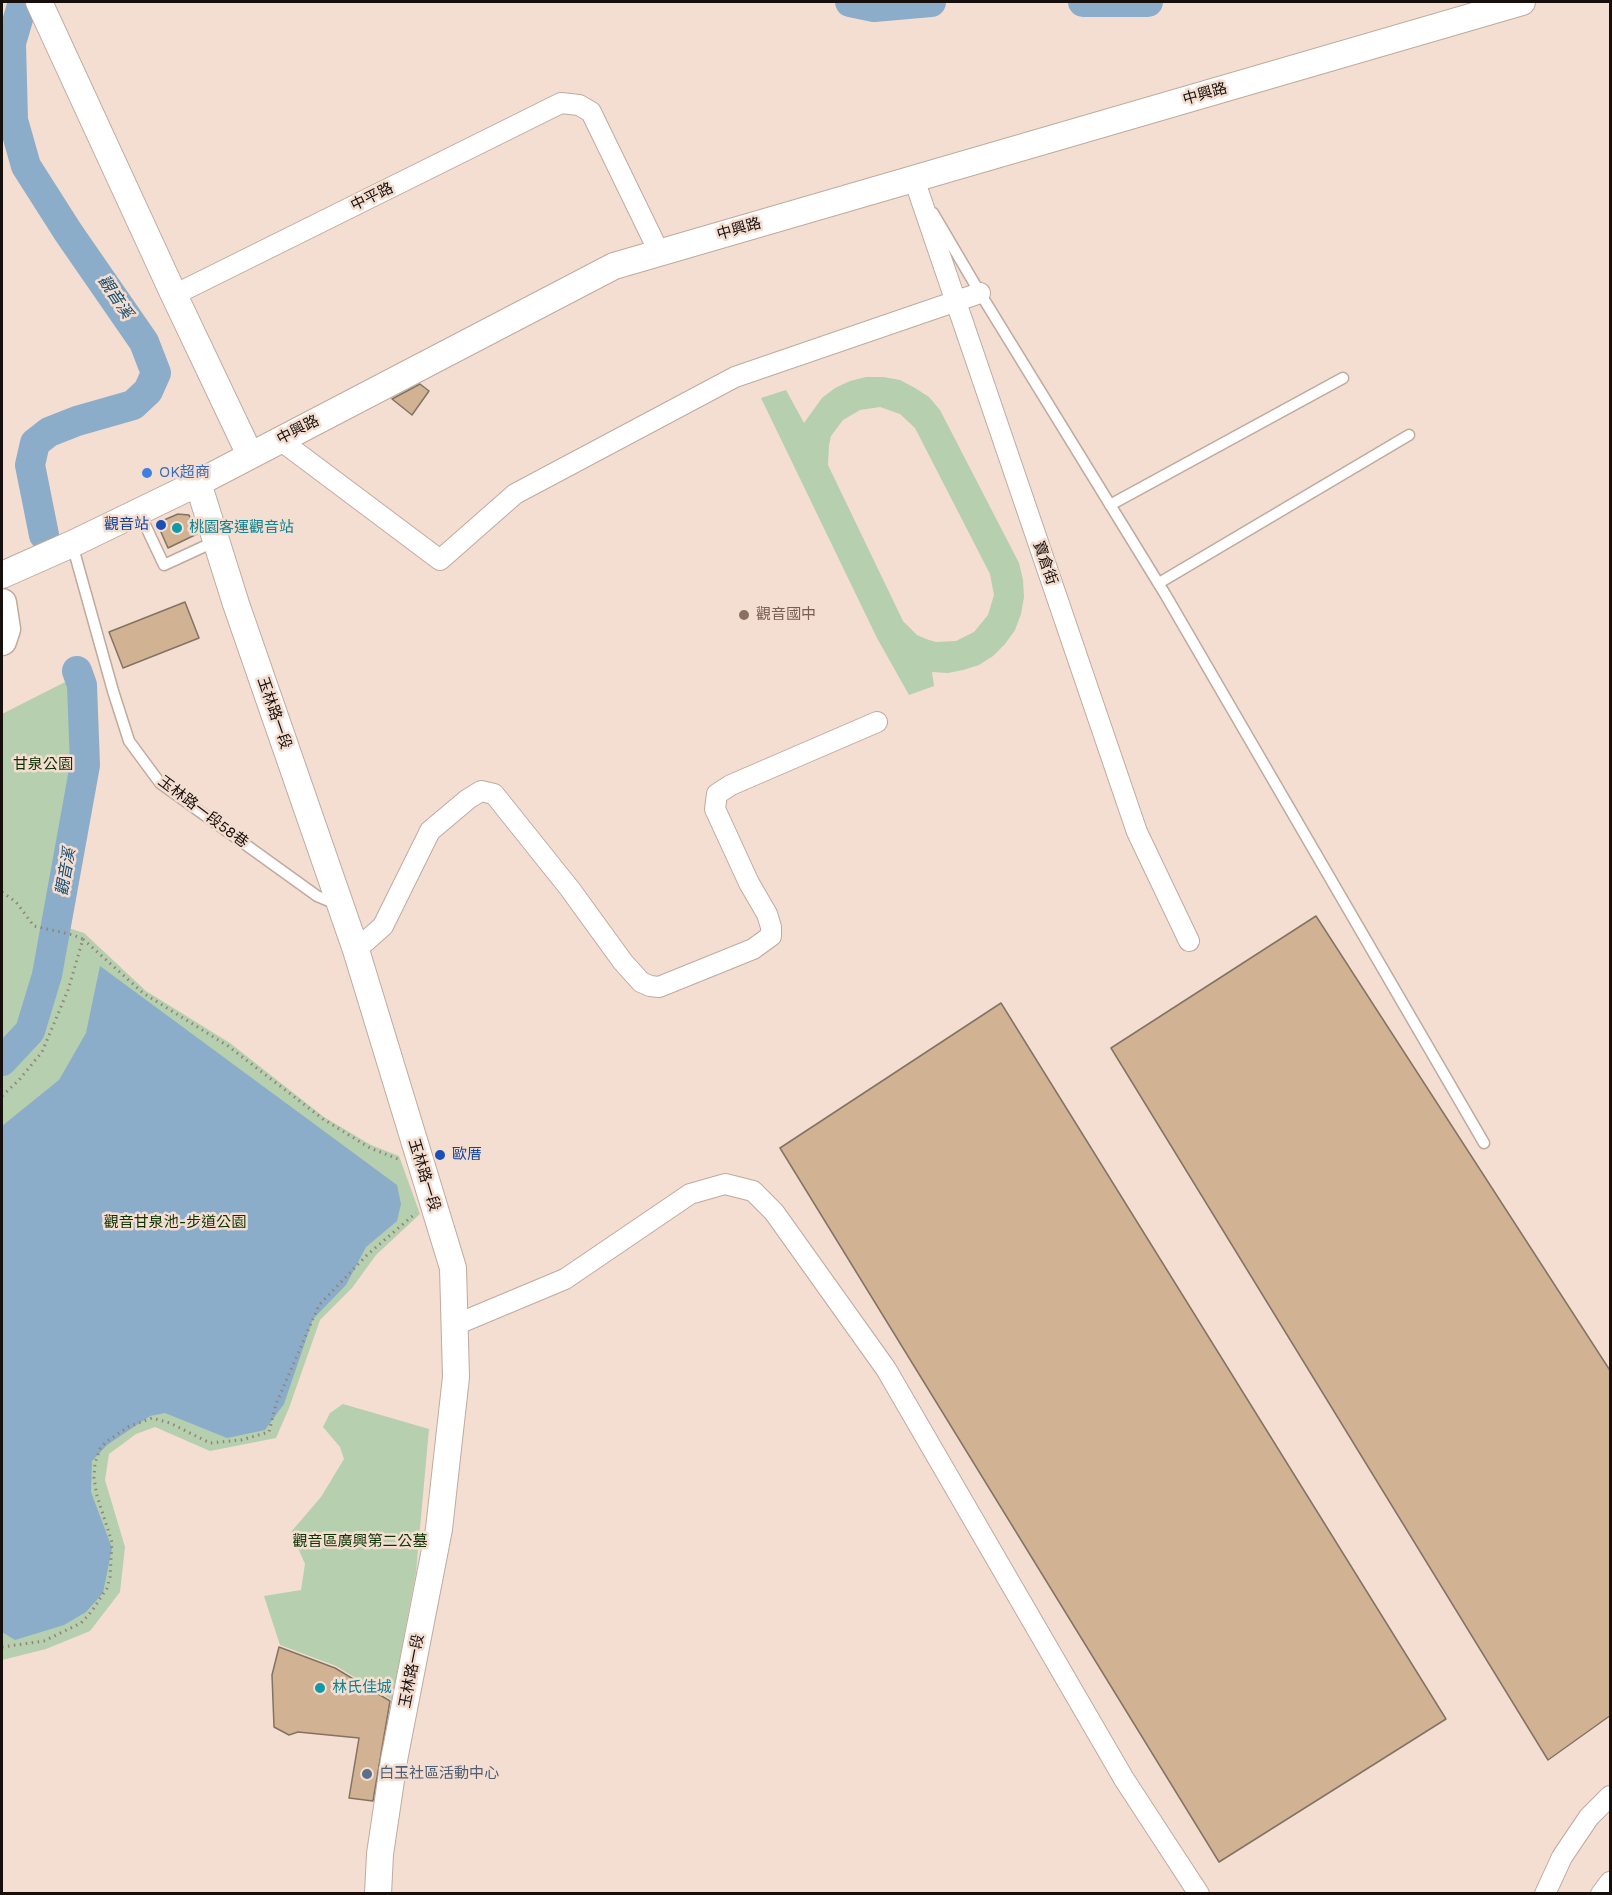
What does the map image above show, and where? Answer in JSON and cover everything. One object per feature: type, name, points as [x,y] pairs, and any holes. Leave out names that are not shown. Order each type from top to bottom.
[{"type":"main road","points":[[2,605],[6,629],[2,641]]},
{"type":"street","name":"中興路","points":[[2,575],[198,483],[614,266],[1522,2]]},
{"type":"street","points":[[42,9],[250,455]]},
{"type":"street","name":"中平路","points":[[174,295],[561,103],[579,105],[591,112],[659,252]]},
{"type":"street","name":"寶倉街","points":[[914,179],[1137,832],[1189,941]]},
{"type":"street","points":[[280,440],[440,560],[515,494],[735,377],[980,293]]},
{"type":"street","name":"玉林路一段","points":[[198,483],[356,950],[453,1268],[456,1377],[439,1529],[394,1761],[380,1854],[378,1893]]},
{"type":"street","points":[[356,950],[383,926],[430,831],[481,791],[494,794],[570,890],[623,962],[641,982],[659,987],[753,949],[771,936],[771,927],[716,810],[717,794],[731,785],[877,722]]},
{"type":"street","points":[[454,1325],[565,1279],[690,1194],[725,1184],[753,1191],[774,1212],[886,1369],[1124,1779],[1199,1893]]},
{"type":"street","points":[[1545,1893],[1562,1857],[1589,1817],[1611,1796]]},
{"type":"street","points":[[1601,1893],[1611,1882]]},
{"type":"lane","points":[[914,179],[980,293],[1159,583],[1484,1143]]},
{"type":"lane","points":[[1110,505],[1343,378]]},
{"type":"lane","points":[[1159,583],[1409,435]]},
{"type":"lane","points":[[139,511],[164,565],[216,541]]},
{"type":"lane","name":"玉林路一段58巷","points":[[72,544],[112,691],[129,741],[160,783],[317,896],[340,905]]},
{"type":"path","points":[[2,892],[16,902],[34,926],[83,939],[143,993],[228,1046],[323,1119],[370,1148],[397,1159],[419,1160]]},
{"type":"path","points":[[2,1096],[19,1080],[42,1052],[68,990],[83,939]]},
{"type":"path","points":[[2,1647],[44,1641],[81,1623],[107,1588],[111,1577],[112,1542],[97,1496],[94,1478],[100,1449],[106,1442],[128,1427],[152,1418],[170,1423],[210,1443],[241,1440],[269,1432],[276,1404],[319,1305],[367,1255],[413,1215]]},
{"type":"green space","points":[[866,377],[900,380],[929,397],[940,410],[1019,563],[1023,580],[1024,597],[1021,614],[1015,630],[1005,644],[979,665],[948,673],[932,672],[934,686],[909,695],[877,638],[761,398],[786,390],[804,423],[822,398],[835,388]],"holes":[[[880,407],[900,414],[915,428],[990,574],[994,595],[988,615],[974,632],[956,641],[936,642],[926,639],[917,635],[903,621],[828,465],[831,436],[843,420],[860,410]]]},
{"type":"green space","name":"觀音甘泉池-步道公園","points":[[79,675],[85,765],[56,924],[84,933],[146,991],[230,1043],[324,1117],[371,1145],[399,1156],[420,1214],[376,1255],[352,1288],[320,1320],[276,1438],[210,1451],[155,1427],[136,1434],[109,1454],[105,1480],[125,1547],[120,1592],[90,1631],[46,1649],[2,1660],[2,714]]},
{"type":"green space","name":"觀音區廣興第二公墓","points":[[343,1404],[429,1429],[416,1572],[392,1700],[336,1666],[280,1645],[264,1596],[301,1590],[305,1564],[291,1532],[321,1497],[344,1459],[340,1447],[323,1427],[330,1413]]},
{"type":"water","name":"觀音甘泉池-步道公園","points":[[100,966],[397,1185],[401,1204],[397,1221],[366,1247],[346,1285],[313,1319],[284,1404],[265,1430],[227,1438],[165,1413],[150,1416],[107,1445],[92,1461],[91,1492],[112,1548],[103,1593],[86,1612],[64,1625],[15,1640],[2,1632],[2,1126],[59,1080],[86,1033]]},
{"type":"building","points":[[420,384],[429,391],[412,415],[392,399]]},
{"type":"building","name":"桃園客運觀音站","points":[[178,514],[189,515],[197,534],[168,548],[157,523]]},
{"type":"building","points":[[185,602],[199,638],[123,668],[109,632]]},
{"type":"building","points":[[1316,916],[1611,1372],[1611,1715],[1548,1760],[1111,1048]]},
{"type":"building","points":[[1001,1003],[1446,1719],[1219,1862],[780,1148]]},
{"type":"building","name":"林氏佳城","points":[[279,1647],[335,1668],[390,1701],[373,1801],[349,1798],[359,1738],[298,1732],[289,1735],[274,1727],[272,1675]]},
{"type":"waterway","name":"觀音溪","points":[[23,2],[11,43],[13,120],[26,166],[68,232],[144,342],[156,373],[148,391],[133,405],[77,421],[49,432],[35,443],[30,465],[44,535]]},
{"type":"waterway","name":"觀音溪","points":[[850,2],[874,7],[931,2]]},
{"type":"waterway","name":"觀音溪","points":[[1083,2],[1148,2]]},
{"type":"waterway","name":"觀音溪","points":[[2,1061],[30,1031],[47,975],[85,765],[82,685],[77,671]]},
{"type":"place","name":"OK超商","points":[[147,473]]},
{"type":"place","name":"觀音站","points":[[161,525]]},
{"type":"place","name":"桃園客運觀音站","points":[[177,528]]},
{"type":"place","name":"觀音國中","points":[[744,615]]},
{"type":"place","name":"歐厝","points":[[440,1155]]},
{"type":"place","name":"林氏佳城","points":[[320,1688]]},
{"type":"place","name":"白玉社區活動中心","points":[[367,1774]]},
{"type":"park label","name":"甘泉公園","points":[[43,765]]}]
